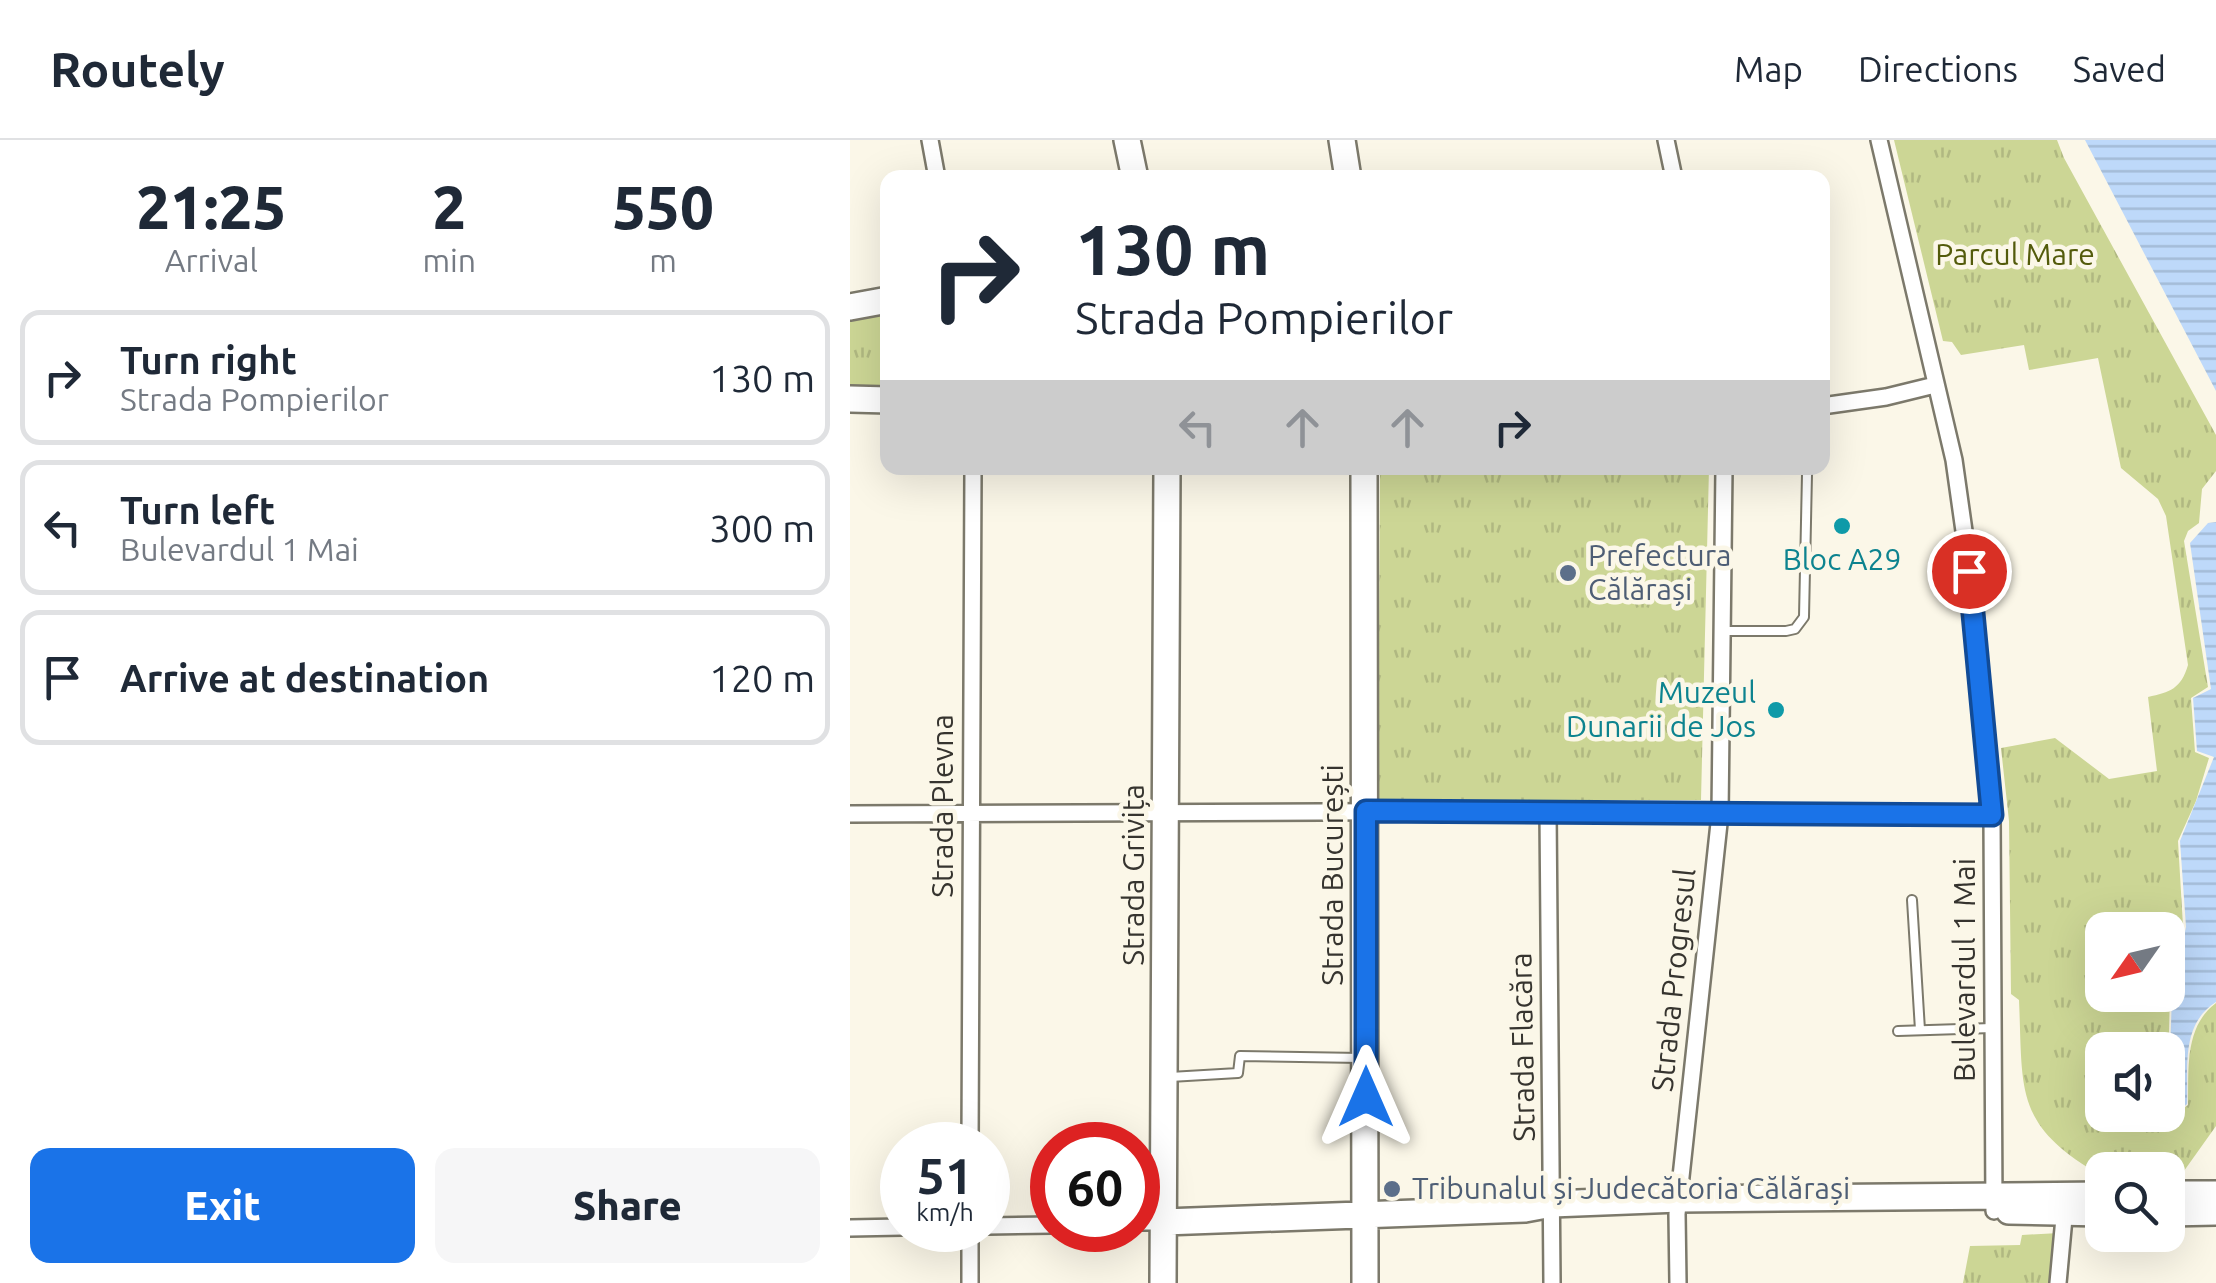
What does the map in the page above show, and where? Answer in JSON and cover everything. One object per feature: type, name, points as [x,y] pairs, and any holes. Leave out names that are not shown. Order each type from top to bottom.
[{"type":"main road","points":[[1127,140],[1133,170]]},
{"type":"main road","points":[[1342,140],[1347,170]]},
{"type":"main road","points":[[850,307],[880,301]]},
{"type":"main road","points":[[850,399],[880,400]]},
{"type":"main road","name":"Strada Grivița","points":[[1163,1283],[1167,475]]},
{"type":"main road","name":"Strada București","points":[[1364,475],[1365,1283]]},
{"type":"main road","points":[[2185,1194],[2216,1194]]},
{"type":"main road","points":[[2065,1204],[2085,1199]]},
{"type":"main road","points":[[1164,1222],[1678,1206],[1993,1203],[2065,1204],[2085,1209]]},
{"type":"main road","points":[[2185,1212],[2216,1212]]},
{"type":"street","points":[[930,140],[936,170]]},
{"type":"street","points":[[1666,140],[1672,170]]},
{"type":"street","name":"Bulevardul 1 Mai","points":[[1879,140],[1954,460],[1966,538],[1992,815],[1993,1203]]},
{"type":"street","points":[[1830,405],[1936,385]]},
{"type":"street","name":"Strada Plevna","points":[[970,1122],[973,475]]},
{"type":"street","name":"Strada Progresul","points":[[1678,1283],[1678,1206],[1720,814],[1724,475]]},
{"type":"street","points":[[850,814],[1548,811],[1992,815]]},
{"type":"street","name":"Strada Flacăra","points":[[1548,811],[1552,1283]]},
{"type":"street","points":[[2058,1283],[2065,1204]]},
{"type":"street","points":[[850,1228],[880,1227]]},
{"type":"street","points":[[970,1252],[970,1283]]},
{"type":"lane","points":[[1723,631],[1786,631],[1800,624],[1806,608],[1807,475]]},
{"type":"lane","points":[[1912,900],[1920,1030]]},
{"type":"lane","points":[[1898,1031],[1992,1028]]},
{"type":"lane","points":[[1165,1078],[1238,1073],[1240,1056],[1366,1058]]},
{"type":"green space","name":"Parcul Mare","points":[[1894,140],[2057,140],[2216,435],[2216,471],[2202,489],[2199,523],[2188,531],[2184,541],[2208,687],[2191,698],[2195,752],[2209,758],[2178,841],[2182,912],[2085,912],[2085,1012],[2170,1012],[2169,1032],[2085,1032],[2085,1132],[2185,1132],[2193,1036],[2216,1003],[2216,1126],[2185,1170],[2185,1152],[2085,1152],[2085,1165],[2052,1140],[2029,1104],[2021,1060],[2019,1000],[2011,994],[2009,821],[2001,748],[2055,738],[2109,779],[2157,771],[2148,697],[2174,688],[2188,665],[2166,516],[2158,499],[2121,468],[2098,358],[2029,370],[2024,345],[1961,355],[1952,342],[1943,341]]},
{"type":"green space","points":[[879,297],[880,397],[850,396],[850,303]]},
{"type":"green space","points":[[1380,475],[1709,475],[1701,800],[1378,800]]},
{"type":"green space","points":[[2059,1233],[2051,1283],[1963,1283],[1970,1246],[2020,1245],[2022,1235]]},
{"type":"water","points":[[2085,140],[2216,140],[2216,391]]},
{"type":"water","points":[[2216,522],[2216,1002],[2205,1011],[2192,1034],[2185,1106],[2185,1032],[2171,1032],[2171,1012],[2185,1012],[2186,927],[2180,841],[2214,757],[2197,751],[2193,698],[2211,689],[2190,543],[2208,523]]},
{"type":"place","name":"Bloc A29","points":[[1842,526]]},
{"type":"place","name":"Prefectura Călărași","points":[[1568,573]]},
{"type":"place","name":"Muzeul Dunarii de Jos","points":[[1776,710]]},
{"type":"place","name":"Tribunalul și Judecătoria Călărași","points":[[1392,1189]]},
{"type":"route","points":[[1366,1097],[1366,811],[1992,815],[1969,571]]}]
